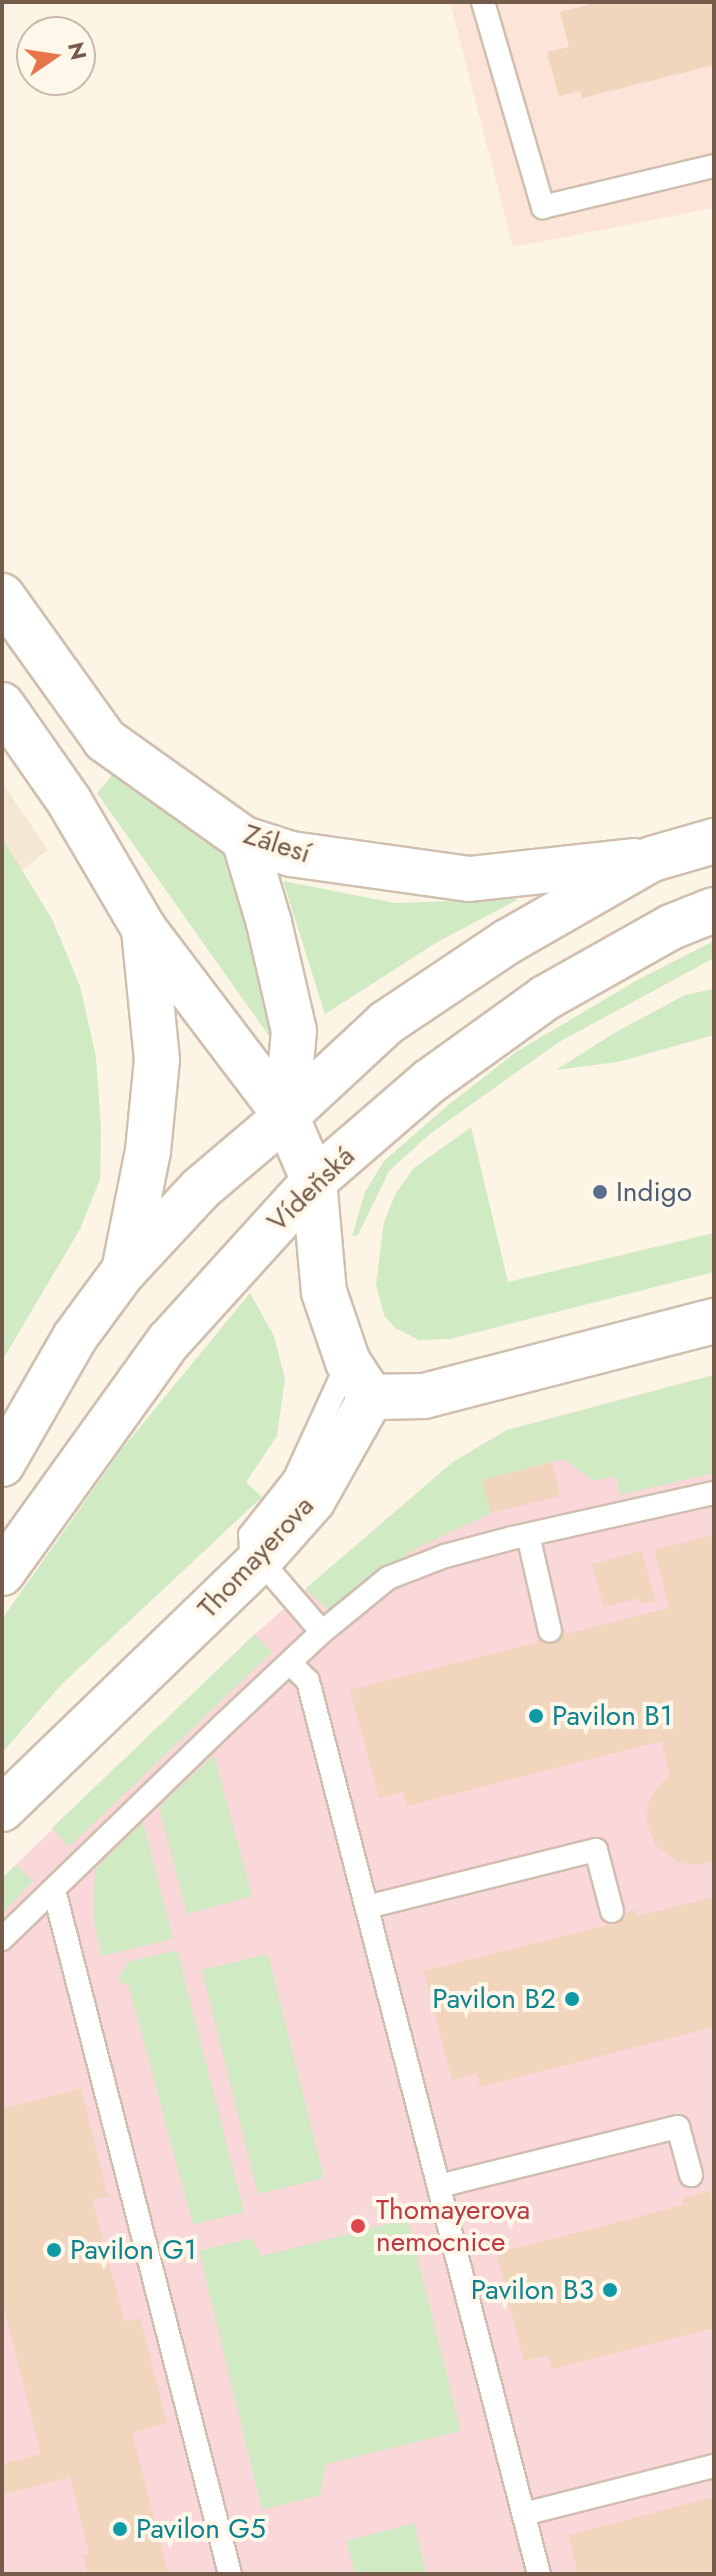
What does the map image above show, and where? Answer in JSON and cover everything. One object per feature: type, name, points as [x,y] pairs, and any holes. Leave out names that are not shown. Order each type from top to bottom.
[{"type":"main road","name":"Zálesí","points":[[2,596],[105,740],[244,839],[291,854],[469,879],[652,859]]},
{"type":"main road","points":[[2,705],[69,801],[144,929],[286,1116],[314,1181],[322,1284],[359,1380],[424,1396],[714,1321]]},
{"type":"main road","points":[[244,839],[269,923],[294,1031],[286,1116]]},
{"type":"main road","points":[[2,1464],[75,1337],[123,1272],[200,1189],[286,1116],[386,1023],[507,942],[652,859],[714,841]]},
{"type":"main road","name":"Vídeňská","points":[[2,1573],[169,1341],[314,1181],[430,1081],[545,998],[671,927],[714,910]]},
{"type":"main road","points":[[123,1272],[148,1151],[157,1060],[144,929]]},
{"type":"main road","name":"Thomayerova","points":[[2,1809],[260,1560],[313,1500],[359,1380]]},
{"type":"lane","points":[[483,2],[543,207],[714,166]]},
{"type":"lane","points":[[2,1939],[322,1632],[388,1578],[445,1556],[714,1493]]},
{"type":"lane","points":[[528,1535],[550,1631]]},
{"type":"lane","points":[[260,1560],[322,1632]]},
{"type":"lane","points":[[290,1663],[308,1681],[539,2574]]},
{"type":"lane","points":[[367,1907],[596,1850],[612,1911]]},
{"type":"lane","points":[[54,1890],[230,2574]]},
{"type":"lane","points":[[439,2186],[678,2127],[691,2175]]},
{"type":"lane","points":[[524,2514],[714,2466]]},
{"type":"shaded area","points":[[450,2],[714,2],[714,208],[513,247]]},
{"type":"shaded area","points":[[2,783],[48,850],[2,885]]},
{"type":"shaded area","name":"Thomayerova nemocnice","points":[[714,1375],[714,2574],[2,2574],[2,1878],[255,1634],[453,1462],[507,1430]]},
{"type":"green space","points":[[113,774],[227,855],[284,1057],[97,793]]},
{"type":"green space","points":[[2,838],[52,919],[80,986],[96,1057],[101,1129],[100,1179],[80,1229],[2,1361]]},
{"type":"green space","points":[[283,881],[395,903],[519,899],[439,941],[325,1014]]},
{"type":"green space","points":[[714,941],[714,958],[559,1042],[431,1133],[389,1171],[358,1235],[352,1236],[365,1192],[384,1161],[447,1106],[516,1052],[641,978]]},
{"type":"green space","points":[[714,989],[714,1035],[618,1062],[556,1070],[616,1032],[685,995]]},
{"type":"green space","points":[[471,1127],[508,1282],[714,1233],[714,1272],[450,1339],[419,1340],[395,1328],[384,1315],[376,1284],[384,1222],[396,1193],[414,1168]]},
{"type":"green space","points":[[250,1293],[274,1336],[285,1379],[277,1436],[246,1482],[262,1497],[61,1685],[2,1753],[2,1619],[122,1449]]},
{"type":"green space","points":[[714,1375],[714,1473],[620,1495],[616,1476],[593,1481],[564,1459],[483,1480],[491,1513],[415,1549],[329,1610],[305,1589],[453,1462],[507,1430]]},
{"type":"green space","points":[[255,1634],[272,1652],[69,1847],[52,1828]]},
{"type":"green space","points":[[214,1755],[252,1896],[187,1914],[159,1807]]},
{"type":"green space","points":[[143,1822],[173,1939],[102,1956],[93,1916],[95,1870]]},
{"type":"green space","points":[[16,1865],[33,1881],[2,1913],[2,1878]]},
{"type":"green space","points":[[177,1950],[244,2212],[193,2225],[128,1983],[121,1984],[119,1978],[128,1962]]},
{"type":"green space","points":[[268,1954],[324,2178],[258,2194],[202,1970]]},
{"type":"green space","points":[[408,2219],[461,2431],[326,2464],[320,2495],[262,2510],[199,2251],[252,2238],[261,2256]]},
{"type":"green space","points":[[414,2523],[427,2574],[355,2574],[346,2541]]},
{"type":"building","points":[[598,2],[714,2],[714,65],[582,98],[580,91],[559,96],[547,52],[569,47],[560,12]]},
{"type":"building","points":[[552,1463],[560,1496],[491,1513],[482,1480]]},
{"type":"building","name":"Pavilon B1","points":[[714,1535],[714,1861],[698,1865],[677,1862],[655,1844],[647,1823],[648,1804],[656,1788],[670,1775],[661,1741],[407,1806],[403,1792],[379,1798],[350,1690],[538,1642],[537,1634],[564,1627],[566,1634],[669,1608],[654,1550]]},
{"type":"building","points":[[642,1551],[655,1601],[640,1604],[639,1598],[604,1607],[592,1564]]},
{"type":"building","name":"Pavilon B2","points":[[714,1897],[714,2027],[480,2087],[476,2073],[452,2080],[424,1971],[611,1924],[609,1916],[636,1910],[638,1916]]},
{"type":"building","name":"Pavilon G1","points":[[81,2088],[108,2197],[92,2199],[125,2322],[140,2318],[167,2423],[132,2433],[168,2574],[88,2574],[83,2555],[89,2554],[70,2477],[2,2495],[2,2464],[41,2454],[2,2300],[2,2109]]},
{"type":"building","name":"Pavilon B3","points":[[709,2191],[711,2198],[714,2197],[714,2328],[552,2369],[548,2355],[524,2361],[496,2253],[684,2205],[682,2198]]},
{"type":"building","points":[[714,2497],[714,2574],[578,2574],[568,2535]]},
{"type":"place","name":"Indigo","points":[[600,1192]]},
{"type":"place","name":"Pavilon B1","points":[[536,1716]]},
{"type":"place","name":"Pavilon B2","points":[[572,1999]]},
{"type":"place","name":"Thomayerova nemocnice","points":[[358,2226]]},
{"type":"place","name":"Pavilon G1","points":[[54,2250]]},
{"type":"place","name":"Pavilon B3","points":[[610,2290]]},
{"type":"place","name":"Pavilon G5","points":[[120,2529]]}]
